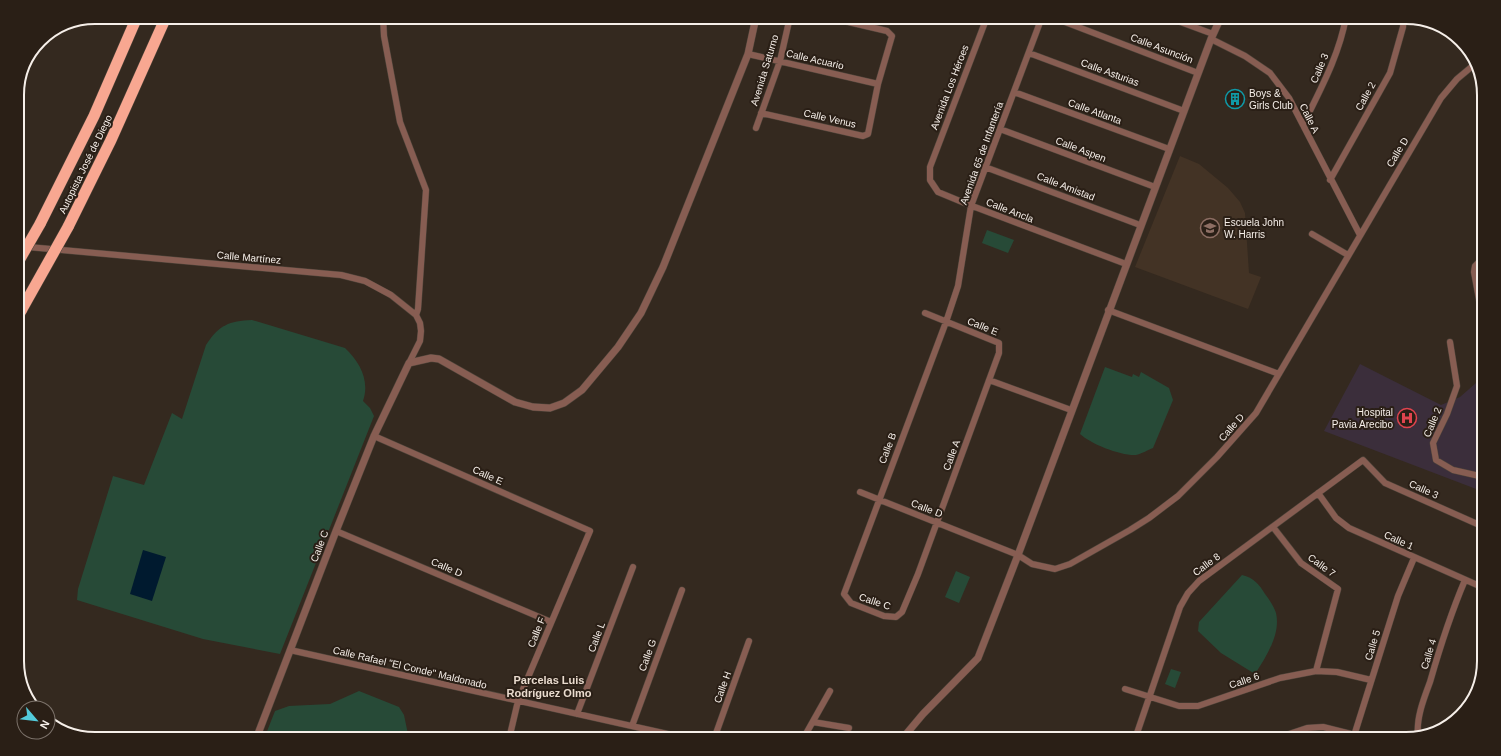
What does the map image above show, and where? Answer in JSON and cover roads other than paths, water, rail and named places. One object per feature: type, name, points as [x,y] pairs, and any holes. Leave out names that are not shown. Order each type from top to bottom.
[{"type":"highway","name":"Autopista José de Diego","points":[[24,252],[40,224],[94,116],[134,24]]},
{"type":"highway","name":"Autopista José de Diego","points":[[24,307],[68,227],[111,140],[163,24]]},
{"type":"street","points":[[384,24],[384,36],[400,122],[426,190],[418,309],[416,315],[420,323],[421,332],[420,341],[409,364]]},
{"type":"street","points":[[409,364],[431,358],[439,359],[515,402],[533,407],[550,408],[564,403],[582,390],[618,347],[641,313],[663,266],[748,54],[754,24]]},
{"type":"street","name":"Avenida Saturno","points":[[756,128],[780,61],[788,24]]},
{"type":"street","points":[[857,24],[887,31],[892,36],[878,84]]},
{"type":"street","name":"Avenida Los Héroes","points":[[940,141],[984,24]]},
{"type":"street","name":"Avenida 65 de Infantería","points":[[946,322],[958,286],[971,206],[1039,24]]},
{"type":"street","name":"Calle Asunción","points":[[1070,24],[1198,73]]},
{"type":"street","name":"Calle A","points":[[1183,24],[1212,37],[1245,56],[1270,73],[1289,98],[1330,180],[1360,235]]},
{"type":"street","points":[[908,732],[923,714],[978,658],[1018,555],[1140,225],[1218,24]]},
{"type":"street","name":"Calle 3","points":[[1303,125],[1331,69],[1345,24]]},
{"type":"street","name":"Calle 2","points":[[1330,180],[1390,72],[1403,24]]},
{"type":"street","name":"Calle Asturias","points":[[1029,53],[1184,111]]},
{"type":"street","name":"Calle Acuario","points":[[748,54],[878,84]]},
{"type":"street","name":"Calle D","points":[[860,492],[1018,555],[1032,564],[1055,569],[1070,564],[1149,518],[1178,496],[1237,436],[1256,413],[1441,98],[1457,79],[1471,67]]},
{"type":"street","name":"Calle Venus","points":[[761,113],[863,136],[868,134],[878,84]]},
{"type":"street","name":"Calle Atlanta","points":[[1014,92],[1170,149]]},
{"type":"street","name":"Calle Aspen","points":[[1000,129],[1155,187]]},
{"type":"street","name":"Calle Ancla","points":[[940,141],[930,167],[930,180],[938,192],[971,206],[1126,264]]},
{"type":"street","name":"Calle Amistad","points":[[986,167],[1140,225]]},
{"type":"street","points":[[1312,234],[1348,255]]},
{"type":"street","name":"Calle Martínez","points":[[24,247],[341,275],[365,281],[391,295],[416,315]]},
{"type":"street","points":[[1477,264],[1474,272],[1477,288]]},
{"type":"street","points":[[1108,310],[1279,374]]},
{"type":"street","points":[[924,313],[946,322]]},
{"type":"street","name":"Calle E","points":[[946,322],[999,344],[999,354],[989,380]]},
{"type":"street","name":"Calle B","points":[[848,580],[946,322]]},
{"type":"street","name":"Calle 2","points":[[1450,342],[1457,386],[1447,414],[1433,443],[1436,460],[1453,470],[1477,475]]},
{"type":"street","name":"Calle C","points":[[259,732],[336,530],[374,436],[409,364]]},
{"type":"street","points":[[989,380],[1071,410]]},
{"type":"street","name":"Calle A","points":[[896,617],[902,612],[918,574],[989,380]]},
{"type":"street","name":"Calle E","points":[[374,436],[590,531],[588,536]]},
{"type":"street","name":"Calle 3","points":[[1363,460],[1385,483],[1477,524]]},
{"type":"street","name":"Calle 8","points":[[1137,732],[1180,607],[1188,593],[1199,581],[1363,460]]},
{"type":"street","name":"Calle 1","points":[[1318,493],[1336,518],[1349,528],[1477,585]]},
{"type":"street","name":"Calle 7","points":[[1273,527],[1301,563],[1338,589],[1316,671]]},
{"type":"street","name":"Calle D","points":[[336,530],[551,622]]},
{"type":"street","name":"Calle F","points":[[511,732],[518,701],[588,536]]},
{"type":"street","name":"Calle 5","points":[[1355,732],[1398,596],[1414,558]]},
{"type":"street","name":"Calle L","points":[[577,714],[633,567]]},
{"type":"street","name":"Calle C","points":[[848,580],[844,594],[851,603],[884,616],[896,617]]},
{"type":"street","name":"Calle 4","points":[[1417,731],[1417,727],[1449,618],[1465,580]]},
{"type":"street","name":"Calle G","points":[[632,726],[682,590]]},
{"type":"street","name":"Calle H","points":[[716,732],[749,641]]},
{"type":"street","name":"Calle Rafael \"El Conde\" Maldonado","points":[[290,650],[659,732]]},
{"type":"street","name":"Calle 6","points":[[1125,689],[1178,706],[1198,706],[1280,678],[1316,671],[1337,672],[1371,680]]},
{"type":"street","points":[[807,732],[830,691]]},
{"type":"street","points":[[813,722],[849,728]]},
{"type":"street","points":[[1295,732],[1307,728],[1323,727],[1338,732]]},
{"type":"water","points":[[143,550],[166,557],[152,601],[130,594]]},
{"type":"place","name":"Boys & Girls Club","points":[[1235,99]]},
{"type":"place","name":"Escuela John W. Harris","points":[[1210,228]]},
{"type":"place","name":"Hospital Pavia Arecibo","points":[[1407,418]]},
{"type":"district","name":"Parcelas Luis Rodríguez Olmo","points":[[549,686]]}]
